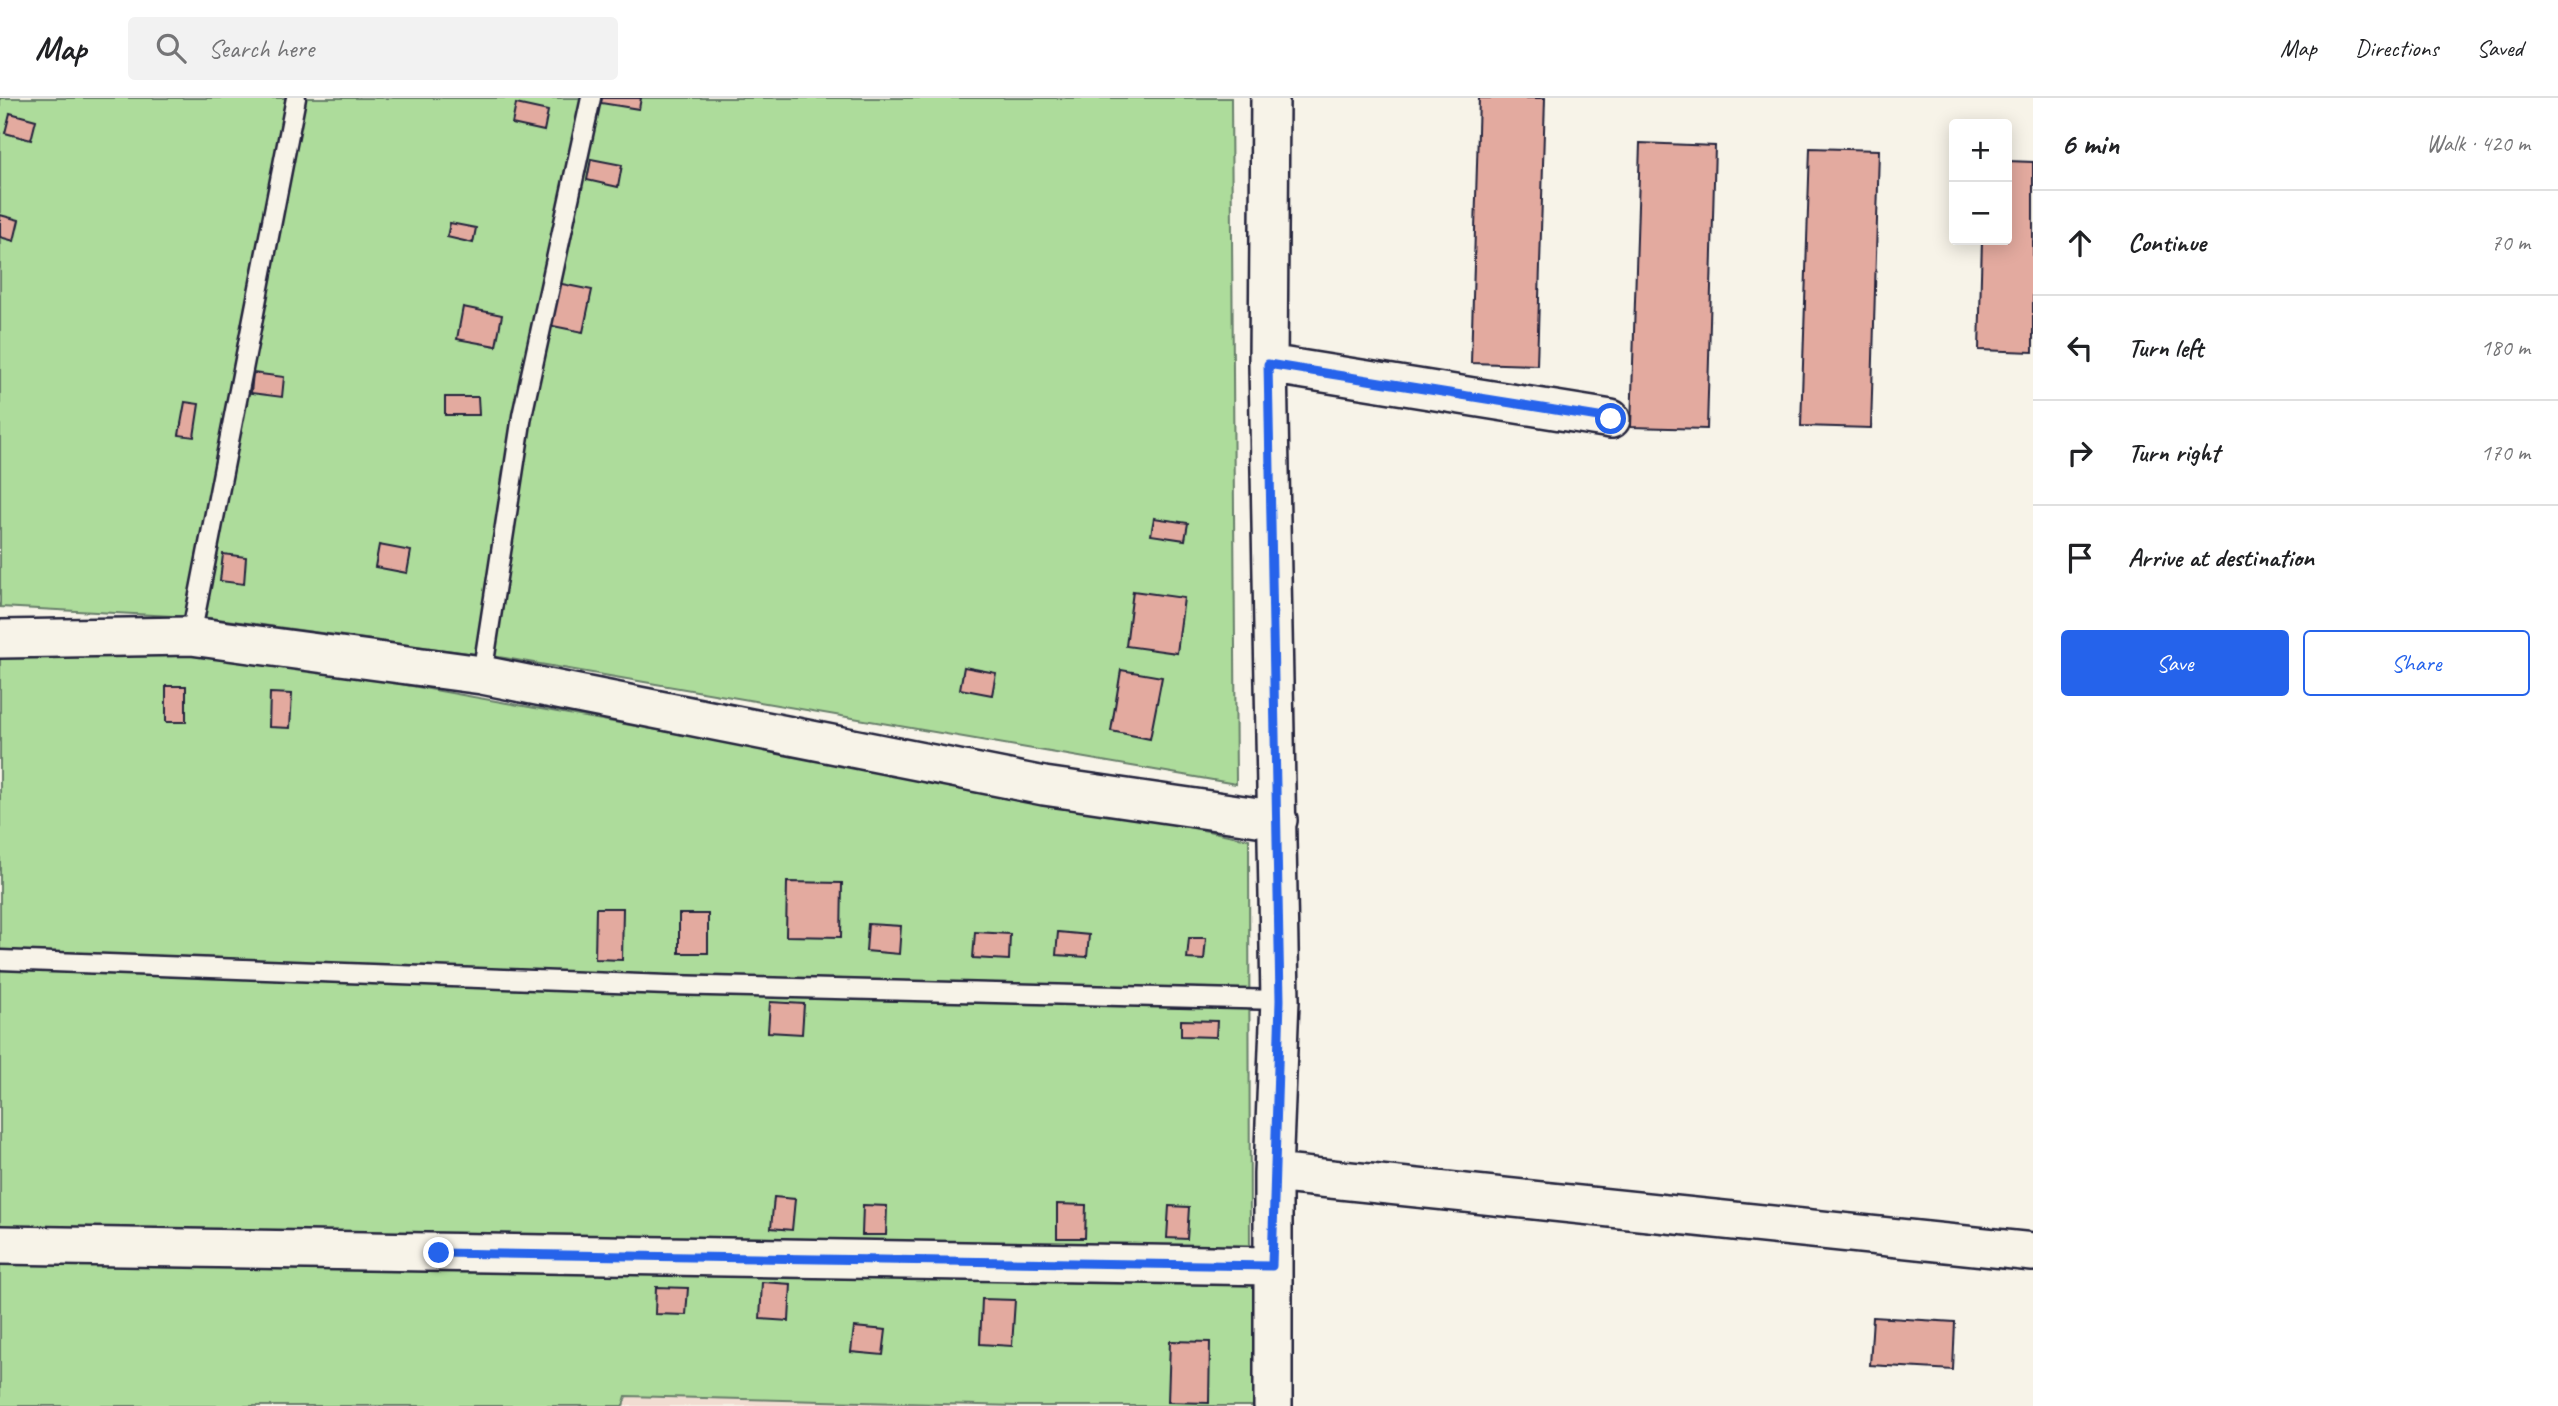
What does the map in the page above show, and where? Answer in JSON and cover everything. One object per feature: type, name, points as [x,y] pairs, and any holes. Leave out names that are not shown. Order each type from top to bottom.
[{"type":"street","points":[[1270,98],[1268,364],[1280,1000],[1273,1173],[1273,1406]]},
{"type":"street","points":[[1268,364],[1611,419]]},
{"type":"street","points":[[0,639],[191,636],[482,675],[1044,786],[1278,820]]},
{"type":"street","points":[[1273,1173],[2033,1252]]},
{"type":"street","points":[[0,1245],[1272,1266]]},
{"type":"lane","points":[[191,636],[296,98]]},
{"type":"lane","points":[[482,675],[522,416],[591,98]]},
{"type":"lane","points":[[0,960],[668,985],[1280,1000]]},
{"type":"shaded area","points":[[625,1396],[1018,1406],[623,1406]]},
{"type":"green space","points":[[0,98],[1231,98],[1236,784],[505,658],[211,618],[0,607]]},
{"type":"green space","points":[[189,646],[1048,800],[1249,839],[1250,1257],[0,1226],[0,656]]},
{"type":"green space","points":[[0,1255],[1256,1277],[1259,1406],[1018,1406],[626,1396],[623,1406],[0,1406]]},
{"type":"building","points":[[602,98],[641,98],[639,109],[601,103]]},
{"type":"building","points":[[1479,98],[1545,98],[1537,365],[1471,363]]},
{"type":"building","points":[[516,104],[548,111],[544,131],[512,124]]},
{"type":"building","points":[[10,113],[36,120],[31,140],[5,133]]},
{"type":"building","points":[[1640,143],[1715,146],[1707,429],[1631,427]]},
{"type":"building","points":[[1810,148],[1879,150],[1871,428],[1801,426]]},
{"type":"building","points":[[591,159],[622,165],[618,187],[587,180]]},
{"type":"building","points":[[2012,161],[2033,162],[2033,352],[1979,350],[1982,245],[2012,245]]},
{"type":"building","points":[[0,215],[19,220],[14,241],[0,237]]},
{"type":"building","points":[[450,223],[476,228],[473,243],[447,237]]},
{"type":"building","points":[[557,283],[592,290],[583,332],[548,325]]},
{"type":"building","points":[[463,307],[502,315],[496,346],[457,339]]},
{"type":"building","points":[[253,373],[284,377],[282,397],[251,393]]},
{"type":"building","points":[[445,397],[478,397],[479,415],[445,415]]},
{"type":"building","points":[[185,402],[199,404],[194,437],[179,435]]},
{"type":"building","points":[[1154,518],[1188,523],[1185,540],[1151,535]]},
{"type":"building","points":[[379,545],[411,551],[407,573],[375,567]]},
{"type":"building","points":[[223,554],[246,557],[244,584],[220,581]]},
{"type":"building","points":[[1133,591],[1184,598],[1177,653],[1126,646]]},
{"type":"building","points":[[964,667],[996,673],[992,695],[960,689]]},
{"type":"building","points":[[1121,670],[1162,677],[1150,739],[1111,731]]},
{"type":"building","points":[[166,686],[186,686],[186,722],[166,722]]},
{"type":"building","points":[[270,693],[292,694],[290,728],[269,727]]},
{"type":"building","points":[[787,882],[842,883],[841,937],[786,936]]},
{"type":"building","points":[[596,908],[623,908],[622,960],[595,959]]},
{"type":"building","points":[[679,914],[708,914],[708,953],[679,953]]},
{"type":"building","points":[[868,924],[901,926],[899,954],[866,951]]},
{"type":"building","points":[[975,932],[1010,934],[1009,960],[973,958]]},
{"type":"building","points":[[1058,932],[1089,935],[1087,957],[1056,955]]},
{"type":"building","points":[[1189,938],[1206,938],[1204,960],[1187,959]]},
{"type":"building","points":[[770,1002],[804,1004],[802,1034],[768,1032]]},
{"type":"building","points":[[1181,1020],[1217,1021],[1216,1037],[1181,1036]]},
{"type":"building","points":[[774,1197],[795,1199],[792,1230],[771,1228]]},
{"type":"building","points":[[1057,1204],[1086,1205],[1085,1238],[1057,1238]]},
{"type":"building","points":[[863,1205],[887,1206],[886,1235],[862,1235]]},
{"type":"building","points":[[1169,1206],[1189,1207],[1187,1239],[1167,1238]]},
{"type":"building","points":[[762,1282],[791,1284],[789,1321],[760,1319]]},
{"type":"building","points":[[656,1287],[688,1288],[686,1315],[655,1314]]},
{"type":"building","points":[[982,1299],[1015,1300],[1012,1346],[980,1344]]},
{"type":"building","points":[[1873,1317],[1955,1322],[1953,1370],[1870,1365]]},
{"type":"building","points":[[854,1327],[886,1330],[883,1355],[851,1352]]},
{"type":"building","points":[[1170,1341],[1210,1342],[1209,1403],[1168,1402]]},
{"type":"route","points":[[439,1253],[1272,1266],[1280,1000],[1268,364],[1611,419]]}]
